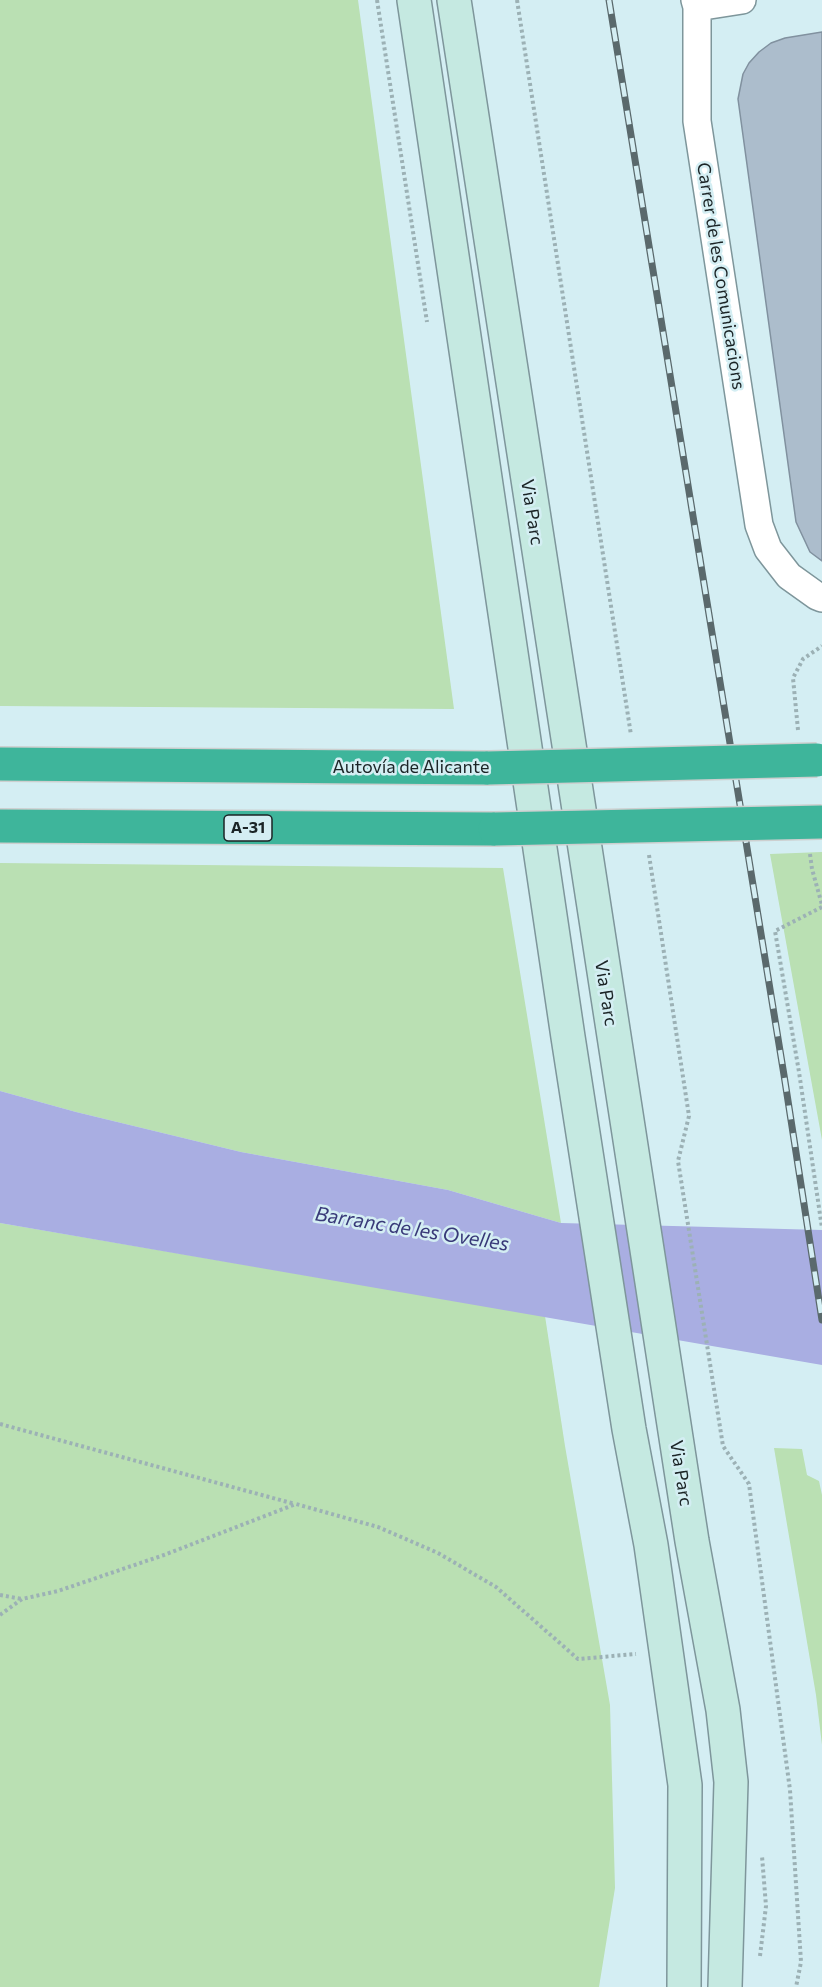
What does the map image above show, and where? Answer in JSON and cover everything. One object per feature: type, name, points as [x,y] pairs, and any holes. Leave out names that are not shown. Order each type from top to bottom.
[{"type":"highway","name":"Autovía de Alicante","points":[[0,764],[488,768],[820,760]]},
{"type":"highway","name":"A-31","points":[[0,826],[495,829],[822,822]]},
{"type":"main road","points":[[414,0],[568,1037],[629,1429],[651,1545],[685,1785],[684,1987]]},
{"type":"main road","name":"Via Parc","points":[[454,0],[692,1541],[723,1710],[731,1782],[726,1987]]},
{"type":"street","points":[[696,3],[742,0]]},
{"type":"street","name":"Carrer de les Comunicacions","points":[[696,3],[697,121],[759,525],[768,549],[789,576],[822,598]]},
{"type":"path","points":[[517,0],[632,740]]},
{"type":"path","points":[[796,709],[793,678],[803,659],[822,646]]},
{"type":"path","points":[[648,846],[689,1116],[678,1161],[723,1446],[749,1484],[790,1790],[801,1962],[796,1987]]},
{"type":"path","points":[[822,907],[775,931],[822,1228]]},
{"type":"path","points":[[0,1424],[378,1527],[438,1553],[496,1587],[578,1659],[636,1654]]},
{"type":"path","points":[[0,1595],[22,1599],[58,1591],[164,1556],[296,1504]]},
{"type":"path","points":[[0,1615],[22,1599]]},
{"type":"green space","points":[[0,0],[358,0],[454,709],[0,706]]},
{"type":"green space","points":[[822,852],[822,1140],[770,854]]},
{"type":"green space","points":[[0,863],[503,868],[561,1223],[448,1190],[241,1152],[0,1091]]},
{"type":"green space","points":[[0,1223],[545,1316],[610,1705],[615,1888],[599,1987],[0,1987]]},
{"type":"green space","points":[[774,1448],[802,1449],[807,1475],[819,1481],[822,1495],[822,1745],[816,1695]]},
{"type":"water","name":"Barranc de les Ovelles","points":[[0,1091],[241,1152],[448,1190],[561,1223],[822,1230],[822,1365],[0,1223]]},
{"type":"building","points":[[822,32],[822,561],[810,552],[796,522],[738,99],[743,74],[759,52],[771,43],[785,38]]},
{"type":"railway","points":[[609,0],[822,1320]]}]
